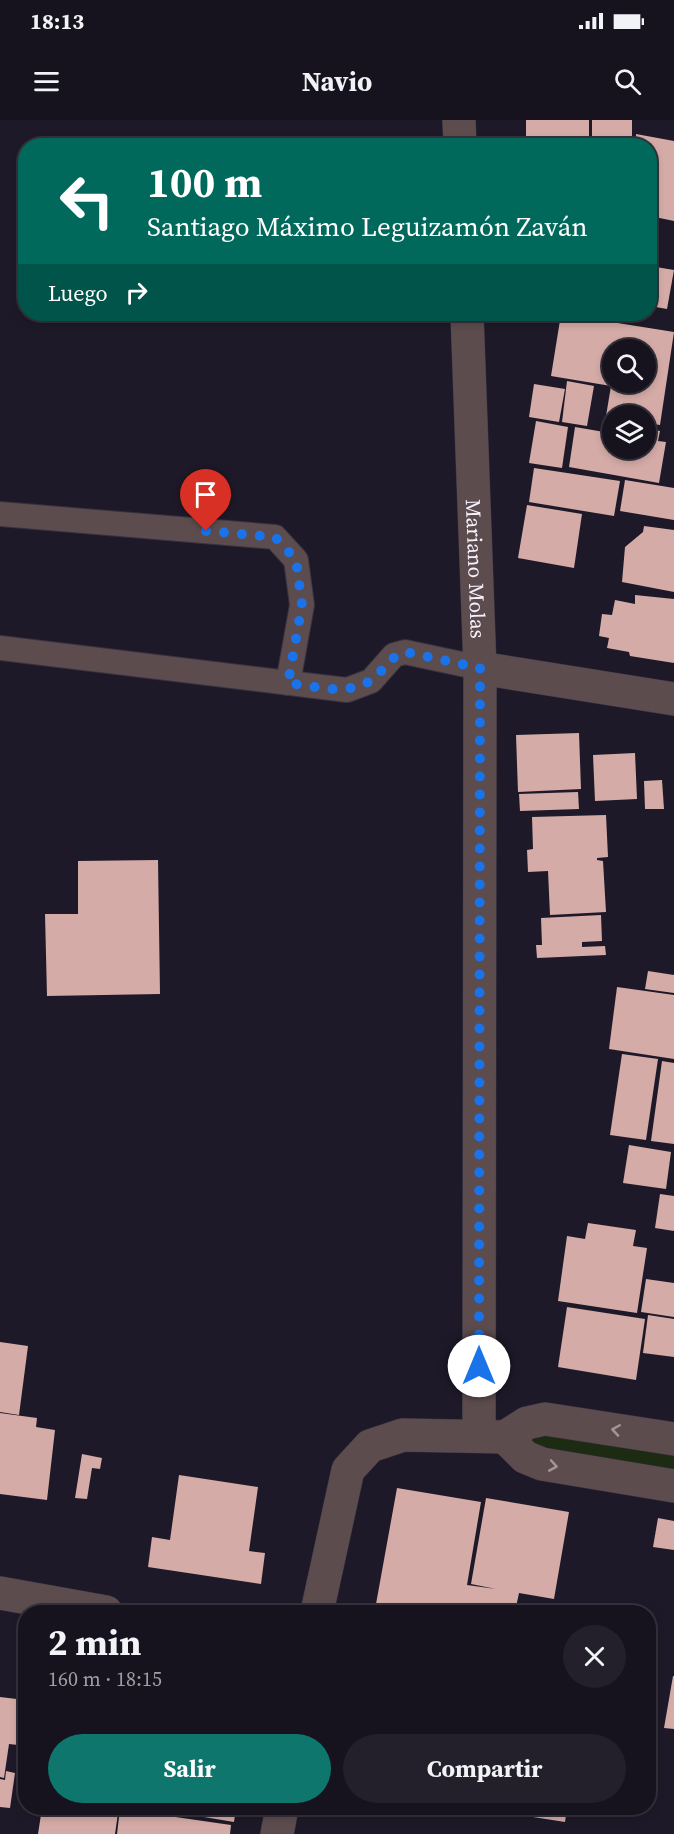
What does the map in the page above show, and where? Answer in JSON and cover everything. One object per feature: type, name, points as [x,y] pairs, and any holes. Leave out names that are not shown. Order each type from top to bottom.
[{"type":"street","points":[[459,120],[460,138]]},
{"type":"street","name":"Mariano Molas","points":[[467,321],[480,668],[492,1436]]},
{"type":"street","points":[[480,668],[674,699]]},
{"type":"street","points":[[319,1605],[348,1470],[370,1446],[403,1435],[492,1436],[526,1423],[545,1419],[674,1439]]},
{"type":"street","points":[[492,1436],[525,1457],[542,1464],[674,1486]]},
{"type":"street","points":[[0,1593],[67,1605]]},
{"type":"street","points":[[277,1834],[281,1815]]},
{"type":"lane","points":[[0,514],[275,537],[296,560],[302,605],[288,683]]},
{"type":"lane","points":[[0,648],[347,690],[370,681],[394,655],[405,652],[480,668]]},
{"type":"green space","points":[[536,1433],[674,1451],[674,1471],[538,1451],[531,1442]]},
{"type":"building","points":[[526,120],[589,120],[589,138],[526,138]]},
{"type":"building","points":[[592,120],[632,120],[632,138],[592,138]]},
{"type":"building","points":[[636,134],[674,141],[674,221],[657,217],[657,138],[636,138]]},
{"type":"building","points":[[657,267],[674,270],[667,309],[657,307]]},
{"type":"building","points":[[560,321],[605,321],[674,332],[660,425],[656,424],[656,405],[608,405],[610,393],[656,393],[656,339],[602,339],[602,384],[551,376]]},
{"type":"building","points":[[567,381],[594,386],[587,426],[562,422]]},
{"type":"building","points":[[534,384],[565,389],[559,422],[529,417]]},
{"type":"building","points":[[536,421],[568,427],[562,468],[529,463]]},
{"type":"building","points":[[575,427],[602,432],[602,459],[656,459],[656,430],[660,431],[658,441],[666,442],[659,483],[569,467]]},
{"type":"building","points":[[534,468],[620,481],[614,516],[529,502]]},
{"type":"building","points":[[625,480],[674,488],[674,520],[620,511]]},
{"type":"building","points":[[527,505],[582,514],[574,568],[518,558]]},
{"type":"building","points":[[644,526],[674,530],[674,592],[622,582],[625,547],[643,532]]},
{"type":"building","points":[[635,595],[674,599],[674,663],[630,656],[629,652],[607,648],[609,638],[599,636],[602,614],[612,615],[615,600],[635,604]]},
{"type":"building","points":[[579,733],[581,789],[518,792],[516,735]]},
{"type":"building","points":[[635,753],[637,799],[595,801],[593,755]]},
{"type":"building","points":[[662,780],[664,809],[645,809],[644,781]]},
{"type":"building","points":[[578,792],[579,809],[520,811],[519,794]]},
{"type":"building","points":[[606,815],[608,857],[597,858],[597,860],[603,861],[606,912],[550,915],[548,871],[528,872],[527,850],[533,849],[532,817]]},
{"type":"building","points":[[158,860],[160,994],[47,996],[45,914],[78,914],[78,861]]},
{"type":"building","points":[[601,915],[602,941],[582,942],[582,947],[605,946],[606,955],[537,958],[536,945],[542,945],[541,918]]},
{"type":"building","points":[[648,971],[674,975],[674,993],[645,989]]},
{"type":"building","points":[[617,987],[674,995],[674,1059],[609,1049]]},
{"type":"building","points":[[622,1054],[658,1059],[646,1140],[610,1135]]},
{"type":"building","points":[[662,1061],[674,1063],[674,1144],[651,1141]]},
{"type":"building","points":[[629,1145],[671,1152],[666,1189],[623,1183]]},
{"type":"building","points":[[660,1194],[674,1196],[674,1231],[655,1228]]},
{"type":"building","points":[[588,1223],[636,1230],[633,1246],[647,1248],[637,1313],[558,1301],[567,1236],[585,1239]]},
{"type":"building","points":[[646,1279],[674,1283],[674,1317],[641,1312]]},
{"type":"building","points":[[567,1307],[645,1319],[636,1380],[558,1367]]},
{"type":"building","points":[[648,1315],[674,1319],[674,1357],[643,1353]]},
{"type":"building","points":[[0,1342],[28,1346],[19,1415],[0,1412]]},
{"type":"building","points":[[0,1413],[37,1418],[36,1427],[55,1430],[47,1500],[0,1494]]},
{"type":"building","points":[[82,1454],[102,1458],[100,1469],[92,1468],[87,1499],[75,1498]]},
{"type":"building","points":[[179,1475],[258,1487],[249,1551],[265,1553],[261,1584],[148,1567],[152,1537],[170,1540]]},
{"type":"building","points":[[397,1488],[481,1502],[467,1585],[496,1589],[471,1584],[486,1498],[569,1512],[554,1599],[519,1593],[516,1605],[376,1604]]},
{"type":"building","points":[[658,1518],[674,1521],[674,1550],[653,1547]]},
{"type":"building","points":[[674,1676],[674,1729],[664,1728]]},
{"type":"building","points":[[0,1697],[18,1699],[18,1745],[9,1744],[4,1778],[0,1777]]},
{"type":"building","points":[[6,1771],[15,1773],[10,1808],[0,1807],[0,1779],[5,1780]]},
{"type":"building","points":[[41,1815],[118,1815],[115,1834],[38,1834]]},
{"type":"building","points":[[119,1815],[162,1815],[231,1825],[230,1834],[117,1834]]},
{"type":"building","points":[[192,1815],[235,1815],[234,1822]]},
{"type":"building","points":[[533,1815],[566,1815],[565,1822],[533,1817]]},
{"type":"route","points":[[206,531],[275,537],[296,560],[302,605],[288,683],[347,690],[370,681],[394,655],[405,652],[480,668],[479,1366]]}]
